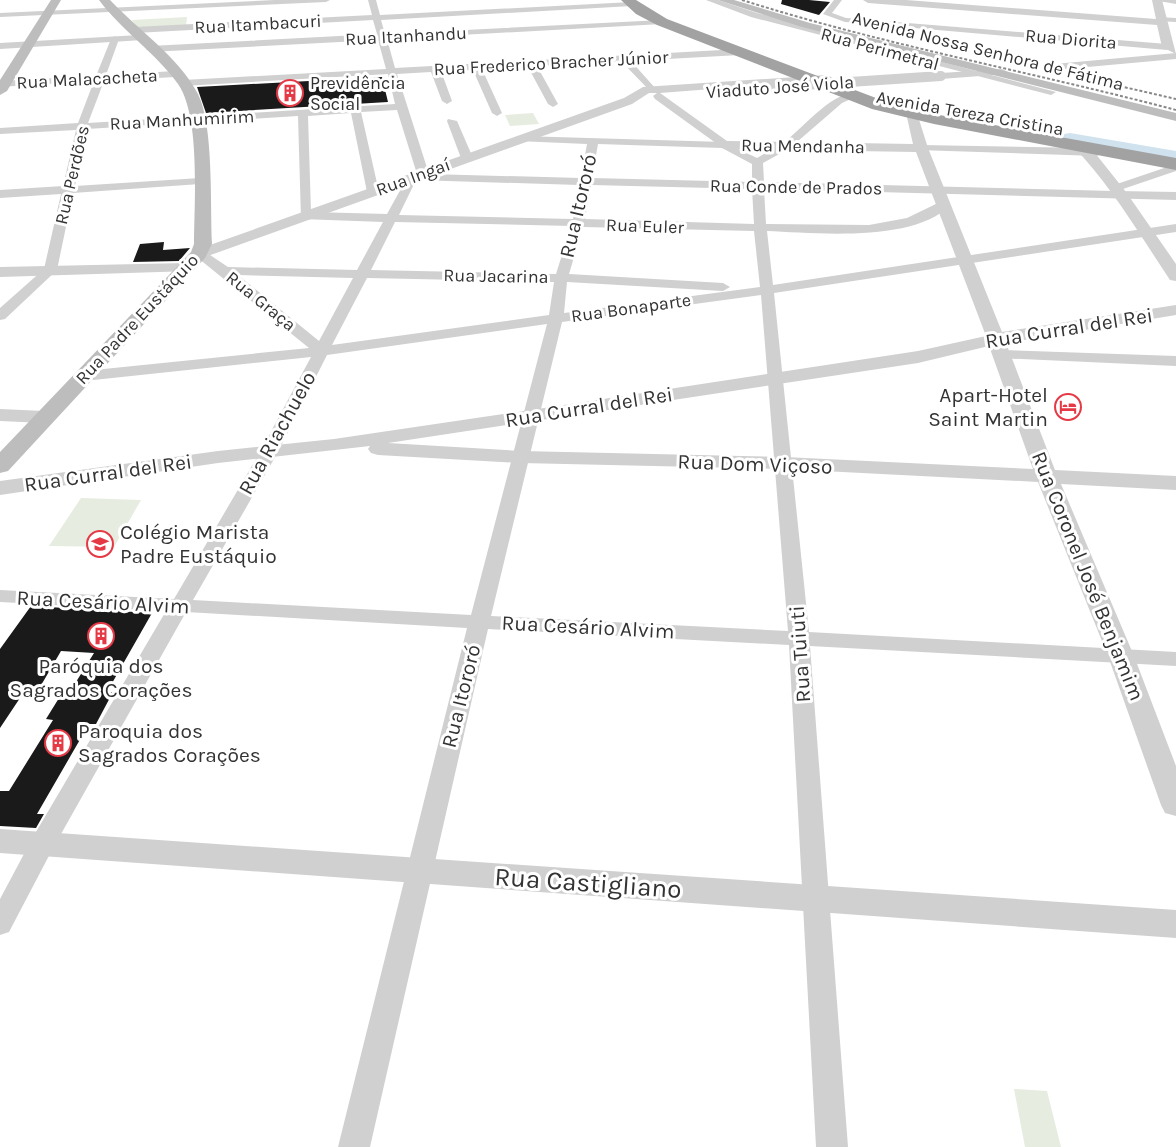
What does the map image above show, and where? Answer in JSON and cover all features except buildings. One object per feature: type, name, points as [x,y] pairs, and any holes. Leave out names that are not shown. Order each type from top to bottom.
[{"type":"highway","name":"Avenida Tereza Cristina","points":[[633,1],[662,22],[850,96],[990,130],[1174,167]]},
{"type":"highway","name":"Avenida Tereza Cristina","points":[[633,1],[683,24],[887,100],[1176,149]]},
{"type":"main road","points":[[2,86],[56,0]]},
{"type":"main road","name":"Avenida Nossa Senhora de Fátima","points":[[723,0],[806,25],[1176,117]]},
{"type":"main road","name":"Rua Padre Eustáquio","points":[[0,466],[192,261],[203,244],[198,119],[192,96],[179,78],[113,10]]},
{"type":"street","points":[[0,15],[326,0]]},
{"type":"street","points":[[372,0],[401,106],[414,180]]},
{"type":"street","name":"Rua Perimetral","points":[[710,0],[754,15],[1051,92]]},
{"type":"street","name":"Rua Diorita","points":[[838,0],[827,14],[832,17],[987,32],[1169,45],[1176,39]]},
{"type":"street","points":[[868,0],[1176,20]]},
{"type":"street","points":[[1169,45],[1160,20],[1157,0],[1176,2]]},
{"type":"street","name":"Rua Itambacuri","points":[[137,34],[633,1]]},
{"type":"street","points":[[987,32],[993,9]]},
{"type":"street","name":"Rua Perdões","points":[[50,270],[82,126],[115,39],[113,10]]},
{"type":"street","name":"Rua Itanhandu","points":[[150,49],[662,22]]},
{"type":"street","points":[[0,46],[115,39],[137,34]]},
{"type":"street","name":"Rua Frederico Bracher Júnior","points":[[179,78],[391,72],[740,52]]},
{"type":"street","points":[[1054,67],[1176,56]]},
{"type":"street","points":[[624,59],[656,93],[724,145],[757,162],[786,146],[839,101],[850,96]]},
{"type":"street","points":[[1139,61],[1167,68]]},
{"type":"street","points":[[531,64],[553,104]]},
{"type":"street","points":[[476,67],[497,113]]},
{"type":"street","points":[[435,69],[447,101]]},
{"type":"street","points":[[762,82],[782,77],[782,70]]},
{"type":"street","points":[[656,93],[806,79],[969,72]]},
{"type":"street","name":"Viaduto José Viola","points":[[656,93],[941,76],[969,72],[1002,72]]},
{"type":"street","name":"Rua Malacacheta","points":[[2,86],[102,77],[179,78]]},
{"type":"street","name":"Rua Ingaí","points":[[192,261],[305,209],[333,206],[389,186],[414,180],[466,156],[656,93]]},
{"type":"street","name":"Rua Manhumirim","points":[[0,131],[401,106]]},
{"type":"street","points":[[355,109],[373,192]]},
{"type":"street","points":[[303,112],[305,209]]},
{"type":"street","name":"Rua Coronel José Benjamim","points":[[912,112],[921,148],[966,259],[1047,477],[1121,656],[1176,805]]},
{"type":"street","points":[[452,121],[466,156]]},
{"type":"street","name":"Rua Mendanha","points":[[521,139],[921,148],[1078,147]]},
{"type":"street","name":"Rua Itororó","points":[[354,1147],[479,622],[556,319],[561,278],[578,224],[593,140]]},
{"type":"street","points":[[1078,147],[1118,191],[1176,276]]},
{"type":"street","name":"Rua Tuiuti","points":[[757,162],[760,230],[777,378],[799,638],[832,1147]]},
{"type":"street","points":[[1118,191],[1174,167]]},
{"type":"street","name":"Rua Conde de Prados","points":[[414,180],[757,186],[941,198],[1118,191],[1176,196]]},
{"type":"street","name":"Rua Riachuelo","points":[[0,924],[42,844],[269,452],[414,180]]},
{"type":"street","points":[[0,194],[200,181]]},
{"type":"street","name":"Rua Euler","points":[[305,209],[392,219],[760,230],[892,228],[922,217],[941,198]]},
{"type":"street","name":"Rua Bonaparte","points":[[84,376],[322,351],[766,290],[1176,228]]},
{"type":"street","points":[[0,272],[192,261]]},
{"type":"street","name":"Rua Graça","points":[[192,261],[225,271],[322,351]]},
{"type":"street","points":[[0,316],[50,270]]},
{"type":"street","name":"Rua Jacarina","points":[[225,271],[561,278],[766,290]]},
{"type":"street","name":"Rua Curral del Rei","points":[[0,488],[269,452],[334,446],[918,357],[999,347],[1176,310]]},
{"type":"street","points":[[999,347],[1176,362]]},
{"type":"street","points":[[0,415],[44,417]]},
{"type":"street","name":"Rua Dom Viçoso","points":[[334,446],[521,458],[784,464],[1176,483]]},
{"type":"street","name":"Rua Cesário Alvim","points":[[0,596],[1176,659]]},
{"type":"street","name":"Rua Castigliano","points":[[0,841],[1176,924]]},
{"type":"shaded area","points":[[187,17],[186,26],[138,29],[132,20]]},
{"type":"shaded area","points":[[533,113],[539,124],[510,126],[505,115]]},
{"type":"shaded area","points":[[81,498],[141,500],[114,547],[49,546]]},
{"type":"shaded area","points":[[1014,1089],[1047,1091],[1061,1147],[1025,1147]]},
{"type":"waterway","points":[[1070,138],[1176,156]]},
{"type":"railway","points":[[742,0],[904,45],[1176,110]]},
{"type":"railway","points":[[1115,85],[1176,99]]},
{"type":"place","name":"Previdência Social","points":[[290,93]]},
{"type":"place","name":"Apart-Hotel Saint Martin","points":[[1068,407]]},
{"type":"place","name":"Colégio Marista Padre Eustáquio","points":[[100,544]]},
{"type":"place","name":"Paróquia dos Sagrados Corações","points":[[101,636]]},
{"type":"place","name":"Paroquia dos Sagrados Corações","points":[[58,743]]}]
